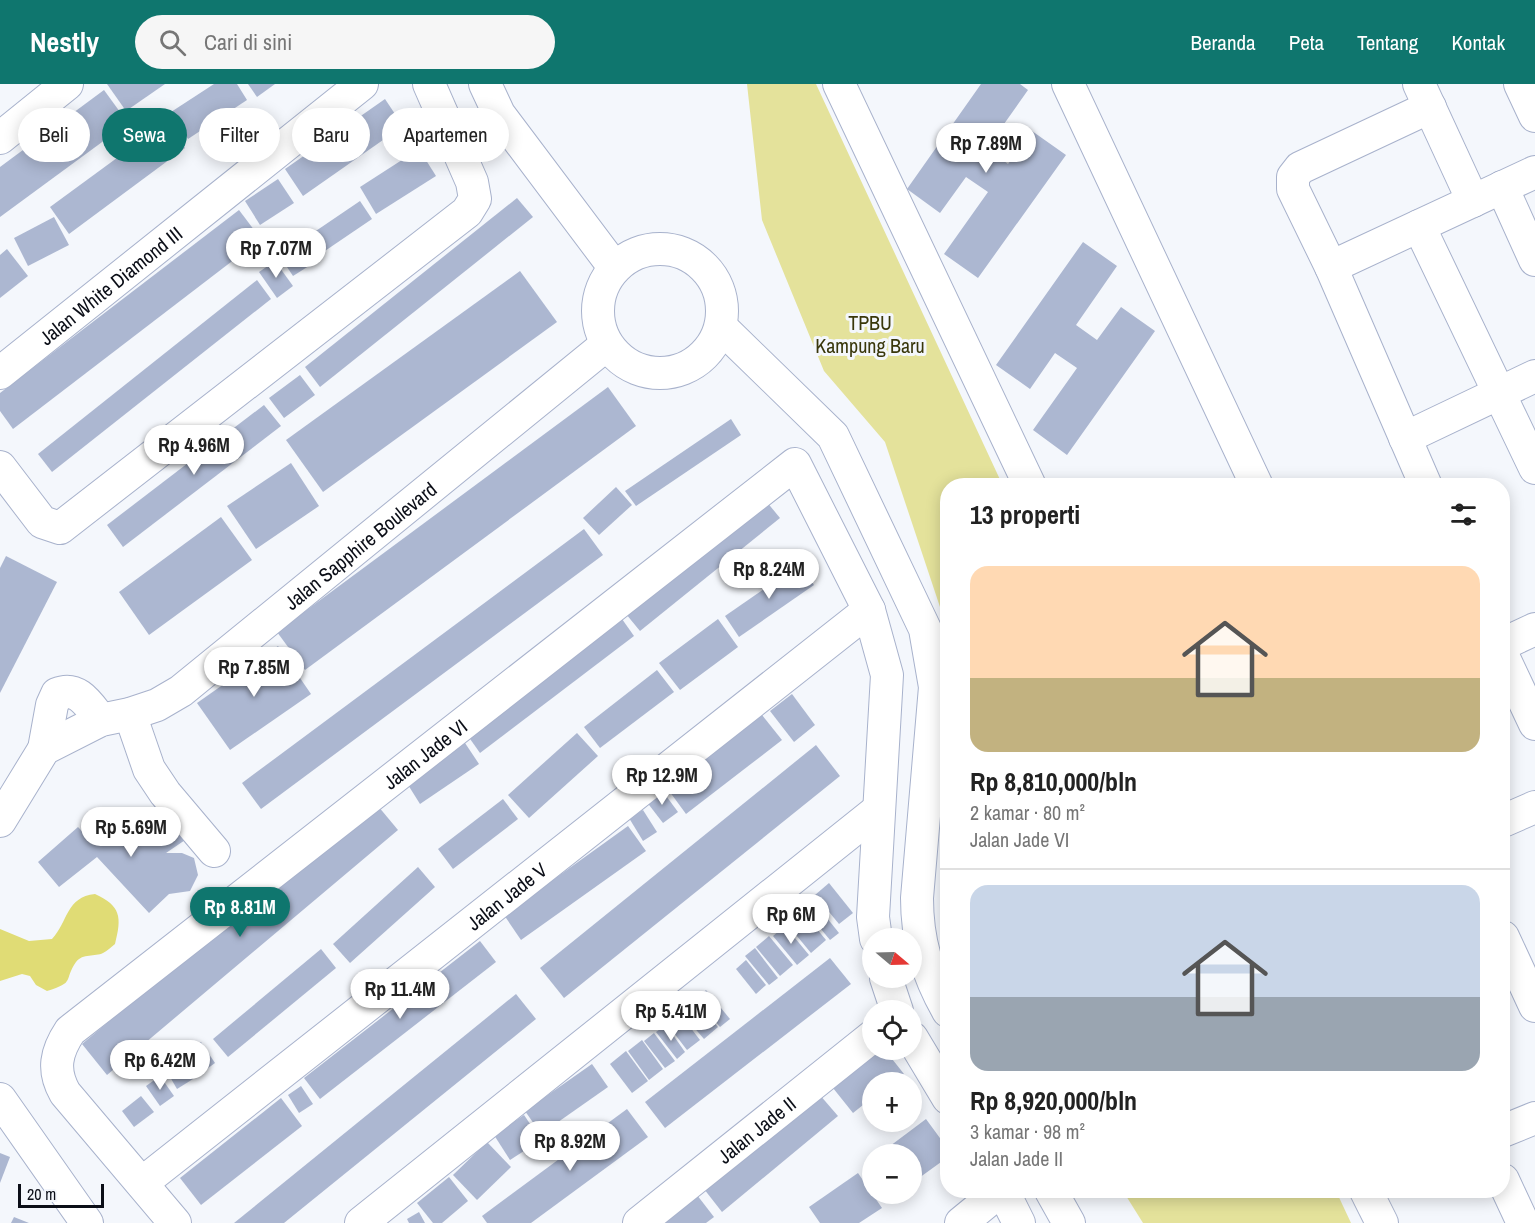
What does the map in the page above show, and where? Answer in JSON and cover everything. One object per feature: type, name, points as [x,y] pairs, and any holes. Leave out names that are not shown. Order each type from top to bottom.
[{"type":"street","points":[[0,138],[67,84]]},
{"type":"street","name":"Jalan White Diamond III","points":[[0,373],[362,84]]},
{"type":"street","points":[[0,466],[42,522],[60,528],[467,212],[475,199],[472,182],[429,84]]},
{"type":"street","points":[[485,84],[499,114],[614,267]]},
{"type":"street","points":[[839,84],[1026,478]]},
{"type":"street","points":[[1068,84],[1253,478]]},
{"type":"street","points":[[1520,84],[1535,116]]},
{"type":"street","points":[[1422,478],[1331,267],[1293,189],[1293,177],[1300,168],[1425,95],[1473,201]]},
{"type":"street","points":[[1331,267],[1535,172]]},
{"type":"street","points":[[1502,188],[1535,260]]},
{"type":"street","points":[[1419,226],[1535,468]]},
{"type":"street","points":[[651,249],[671,249],[690,256],[707,268],[717,286],[723,306],[720,327],[712,346],[698,361],[679,371],[659,374],[639,370],[620,360],[606,345],[598,326],[597,305],[603,285],[614,267],[631,255],[651,249]]},
{"type":"street","points":[[720,327],[833,436],[925,629],[935,687],[917,898],[917,928],[923,955],[940,993]]},
{"type":"street","name":"Jalan Sapphire Boulevard","points":[[44,750],[115,717],[157,705],[181,691],[606,345]]},
{"type":"street","points":[[1405,438],[1535,376]]},
{"type":"street","name":"Jalan Jade VI","points":[[142,1183],[65,1093],[57,1072],[60,1047],[70,1031],[795,464],[869,610]]},
{"type":"street","points":[[869,610],[887,675],[878,810],[873,917],[874,928]]},
{"type":"street","name":"Jalan Jade V","points":[[142,1183],[869,610]]},
{"type":"street","points":[[1510,641],[1535,629]]},
{"type":"street","points":[[1510,671],[1535,724]]},
{"type":"street","points":[[0,821],[44,750],[52,705],[57,694],[66,690],[115,717],[165,793],[214,851]]},
{"type":"street","points":[[1510,818],[1535,807]]},
{"type":"street","points":[[361,1223],[878,810]]},
{"type":"street","points":[[1510,952],[1535,1006]]},
{"type":"street","name":"Jalan Jade II","points":[[639,1223],[862,1045]]},
{"type":"street","points":[[922,1055],[940,1085]]},
{"type":"street","points":[[0,1100],[87,1223]]},
{"type":"street","points":[[1510,1128],[1535,1118]]},
{"type":"street","points":[[142,1183],[175,1223]]},
{"type":"street","points":[[1510,1195],[1523,1223]]},
{"type":"street","points":[[961,1223],[992,1198]]},
{"type":"street","points":[[1005,1198],[1019,1223]]},
{"type":"street","points":[[1055,1198],[1069,1223]]},
{"type":"street","points":[[1370,1198],[1382,1223]]},
{"type":"green space","name":"TPBU Kampung Baru","points":[[747,84],[816,84],[999,478],[940,478],[940,607],[885,442],[824,371],[762,220]]},
{"type":"green space","points":[[1127,1198],[1339,1198],[1351,1223],[1143,1223]]},
{"type":"shaded area","points":[[95,894],[110,903],[117,913],[119,919],[115,944],[103,953],[79,959],[65,983],[47,991],[36,985],[30,976],[22,974],[0,981],[0,929],[29,941],[52,939],[73,905],[85,896]]},
{"type":"building","points":[[107,84],[165,84],[130,108],[124,108]]},
{"type":"building","points":[[214,84],[237,84],[247,100],[235,108],[199,108],[199,132],[188,139],[187,108],[177,108]]},
{"type":"building","points":[[248,84],[275,84],[257,97]]},
{"type":"building","points":[[981,84],[1020,84],[1028,90],[987,148],[1008,164],[1032,131],[1066,155],[978,278],[944,254],[988,192],[966,177],[940,213],[907,189]]},
{"type":"building","points":[[104,90],[117,108],[102,108],[102,142],[90,151],[90,108],[80,108]]},
{"type":"building","points":[[385,99],[391,108],[382,108],[382,141],[370,149],[370,110]]},
{"type":"building","points":[[18,154],[18,162],[75,162],[0,217],[0,167]]},
{"type":"building","points":[[111,162],[166,162],[69,234],[50,207]]},
{"type":"building","points":[[295,162],[352,162],[303,196],[285,169]]},
{"type":"building","points":[[399,162],[427,162],[436,176],[376,214],[360,187]]},
{"type":"building","points":[[278,179],[294,203],[260,225],[245,201]]},
{"type":"building","points":[[517,198],[533,217],[320,387],[305,367]]},
{"type":"building","points":[[360,201],[372,219],[316,257],[304,239]]},
{"type":"building","points":[[239,210],[261,239],[13,429],[0,411],[0,393]]},
{"type":"building","points":[[54,217],[69,245],[28,266],[14,238]]},
{"type":"building","points":[[1083,242],[1117,266],[1076,325],[1097,340],[1121,307],[1155,331],[1067,455],[1033,430],[1077,368],[1055,353],[1030,389],[996,365]]},
{"type":"building","points":[[302,248],[312,264],[293,276],[283,261]]},
{"type":"building","points":[[7,249],[28,276],[0,298],[0,255]]},
{"type":"building","points":[[275,261],[293,286],[277,298],[259,272]]},
{"type":"building","points":[[520,271],[557,322],[323,492],[286,440]]},
{"type":"building","points":[[257,280],[271,299],[52,472],[38,454]]},
{"type":"building","points":[[300,375],[315,395],[284,418],[269,398]]},
{"type":"building","points":[[608,387],[636,426],[305,670],[277,632]]},
{"type":"building","points":[[264,405],[281,426],[123,547],[107,525]]},
{"type":"building","points":[[731,419],[741,435],[636,506],[625,491]]},
{"type":"building","points":[[291,463],[319,506],[256,549],[227,506]]},
{"type":"building","points":[[616,487],[632,505],[599,535],[583,518]]},
{"type":"building","points":[[766,501],[780,518],[640,631],[626,614]]},
{"type":"building","points":[[221,517],[252,560],[149,635],[119,592]]},
{"type":"building","points":[[584,529],[603,555],[261,809],[242,783]]},
{"type":"building","points":[[6,556],[57,582],[0,693],[0,568]]},
{"type":"building","points":[[800,564],[814,585],[739,637],[725,616]]},
{"type":"building","points":[[622,619],[634,636],[480,753],[468,736]]},
{"type":"building","points":[[718,619],[738,647],[680,690],[659,663]]},
{"type":"building","points":[[278,646],[311,694],[230,750],[197,703]]},
{"type":"building","points":[[657,670],[674,692],[600,748],[584,727]]},
{"type":"building","points":[[792,694],[815,725],[794,742],[770,711]]},
{"type":"building","points":[[762,715],[782,740],[686,814],[667,788]]},
{"type":"building","points":[[577,733],[598,756],[529,818],[508,795]]},
{"type":"building","points":[[463,740],[479,764],[420,804],[405,780]]},
{"type":"building","points":[[816,745],[840,776],[564,998],[540,968]]},
{"type":"building","points":[[661,789],[678,812],[663,823],[646,801]]},
{"type":"building","points":[[503,799],[518,819],[453,869],[438,849]]},
{"type":"building","points":[[373,800],[398,830],[107,1075],[82,1044]]},
{"type":"building","points":[[135,810],[149,825],[174,811],[191,836],[166,853],[182,853],[194,858],[198,875],[190,891],[169,894],[149,913],[97,857],[59,887],[38,862],[78,827],[93,843]]},
{"type":"building","points":[[643,810],[657,832],[643,841],[629,818]]},
{"type":"building","points":[[628,826],[646,851],[521,940],[504,915]]},
{"type":"building","points":[[418,867],[435,887],[350,963],[333,944]]},
{"type":"building","points":[[829,883],[853,913],[839,924],[815,895]]},
{"type":"building","points":[[815,903],[839,933],[830,940],[806,911]]},
{"type":"building","points":[[802,911],[826,940],[811,953],[787,924]]},
{"type":"building","points":[[785,926],[809,955],[797,965],[773,936]]},
{"type":"building","points":[[769,936],[793,965],[780,976],[756,947]]},
{"type":"building","points":[[480,941],[496,962],[320,1099],[304,1078]]},
{"type":"building","points":[[755,948],[778,978],[769,985],[745,956]]},
{"type":"building","points":[[321,949],[336,968],[228,1057],[213,1039]]},
{"type":"building","points":[[830,958],[851,984],[665,1128],[645,1102]]},
{"type":"building","points":[[746,960],[766,985],[756,994],[736,969]]},
{"type":"building","points":[[706,990],[730,1019],[720,1027],[696,999]]},
{"type":"building","points":[[516,994],[536,1019],[520,1032],[284,1223],[234,1223]]},
{"type":"building","points":[[694,998],[718,1027],[704,1039],[679,1010]]},
{"type":"building","points":[[680,1014],[700,1040],[687,1050],[667,1024]]},
{"type":"building","points":[[666,1025],[685,1052],[677,1059],[656,1032]]},
{"type":"building","points":[[654,1033],[675,1061],[665,1068],[644,1041]]},
{"type":"building","points":[[642,1040],[663,1069],[649,1080],[628,1051]]},
{"type":"building","points":[[201,1042],[215,1063],[200,1074],[185,1053]]},
{"type":"building","points":[[626,1051],[648,1081],[632,1093],[610,1064]]},
{"type":"building","points":[[181,1060],[193,1079],[177,1089],[166,1070]]},
{"type":"building","points":[[868,1060],[893,1060],[902,1072],[862,1072],[862,1106],[853,1113],[833,1088]]},
{"type":"building","points":[[592,1064],[608,1087],[541,1134],[525,1111]]},
{"type":"building","points":[[160,1076],[174,1096],[160,1106],[146,1086]]},
{"type":"building","points":[[301,1086],[313,1104],[299,1113],[288,1095]]},
{"type":"building","points":[[819,1094],[838,1116],[722,1212],[704,1189]]},
{"type":"building","points":[[141,1096],[154,1112],[134,1127],[122,1111]]},
{"type":"building","points":[[281,1098],[302,1126],[201,1205],[180,1178]]},
{"type":"building","points":[[627,1109],[648,1137],[531,1223],[487,1223],[482,1216]]},
{"type":"building","points":[[524,1115],[541,1140],[510,1160],[494,1135]]},
{"type":"building","points":[[926,1119],[940,1138],[940,1163],[922,1176],[922,1144],[893,1144],[909,1132],[922,1132],[922,1122]]},
{"type":"building","points":[[487,1142],[511,1167],[477,1200],[453,1175]]},
{"type":"building","points":[[0,1153],[10,1157],[0,1183]]},
{"type":"building","points":[[858,1173],[862,1179],[862,1204],[879,1204],[882,1208],[859,1223],[820,1223],[809,1207]]},
{"type":"building","points":[[449,1177],[468,1201],[442,1223],[433,1223],[417,1203]]},
{"type":"building","points":[[697,1195],[714,1217],[706,1223],[661,1223]]},
{"type":"building","points":[[419,1212],[425,1223],[409,1223],[407,1219]]},
{"type":"building","points":[[14,1217],[29,1223],[11,1223]]}]
